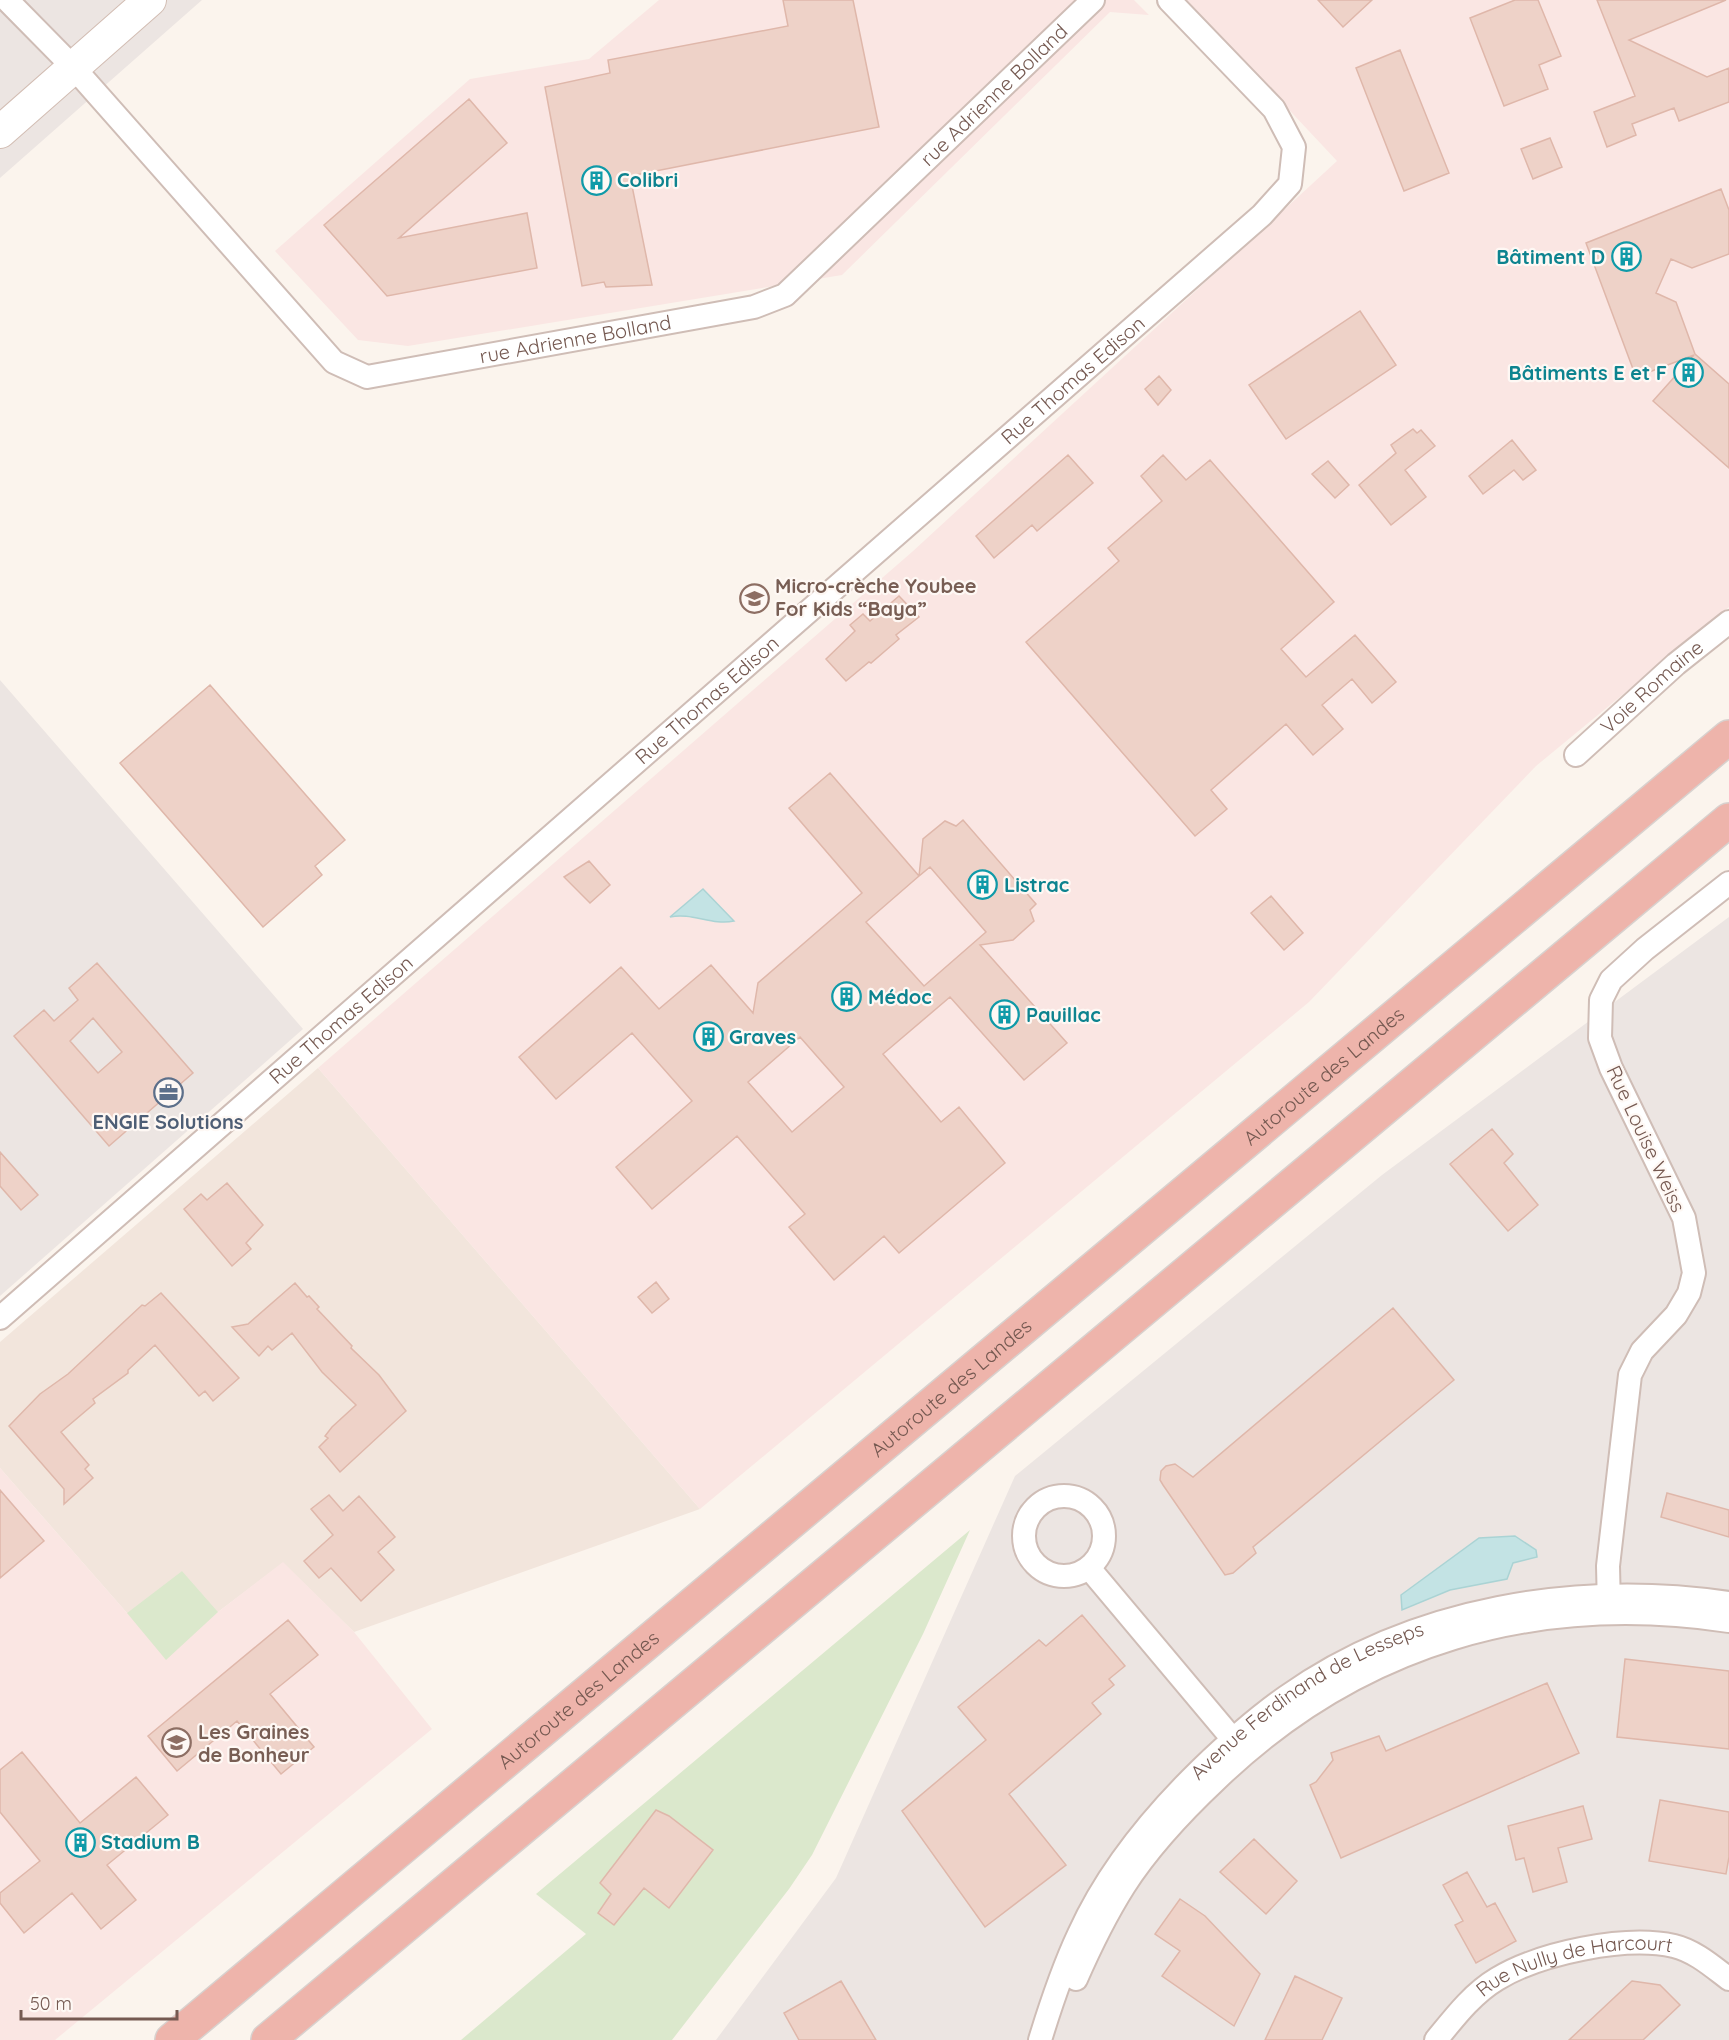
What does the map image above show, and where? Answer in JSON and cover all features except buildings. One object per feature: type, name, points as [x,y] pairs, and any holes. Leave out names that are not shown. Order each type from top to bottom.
[{"type":"highway","points":[[1300,1096],[1425,974],[1729,715]]},
{"type":"highway","name":"Autoroute des Landes","points":[[172,2040],[1729,737]]},
{"type":"highway","points":[[268,2040],[1729,820]]},
{"type":"highway","points":[[1541,977],[1674,881],[1729,836]]},
{"type":"street","name":"rue Adrienne Bolland","points":[[7,0],[74,68],[334,362],[366,377],[754,307],[785,295],[1093,0]]},
{"type":"street","points":[[0,132],[150,0]]},
{"type":"street","name":"Rue Thomas Edison","points":[[0,1318],[1262,215],[1290,184],[1294,147],[1274,109],[1169,0]]},
{"type":"street","name":"Voie Romaine","points":[[1576,755],[1676,664],[1729,622]]},
{"type":"street","name":"Rue Louise Weiss","points":[[1609,1603],[1608,1566],[1630,1375],[1642,1351],[1676,1315],[1689,1293],[1694,1274],[1684,1218],[1611,1068],[1600,1038],[1601,1000],[1611,980],[1645,949],[1729,883]]},
{"type":"street","points":[[1089,1568],[1238,1746]]},
{"type":"street","name":"Avenue Ferdinand de Lesseps","points":[[1609,1603],[1688,1597],[1729,1603]]},
{"type":"street","name":"Avenue Ferdinand de Lesseps","points":[[1055,2040],[1070,1992],[1096,1936],[1125,1885],[1156,1843],[1238,1746],[1287,1696],[1337,1666],[1393,1640],[1434,1625],[1542,1600],[1609,1603],[1729,1621]]},
{"type":"street","name":"Avenue Ferdinand de Lesseps","points":[[1040,2040],[1053,1996],[1080,1932],[1112,1875],[1143,1832],[1180,1790],[1238,1746]]},
{"type":"street","name":"Rue Nully de Harcourt","points":[[1436,2040],[1472,1998],[1496,1980],[1526,1964],[1614,1944],[1675,1946],[1703,1959],[1729,1979]]},
{"type":"shaded area","points":[[0,0],[202,0],[0,178]]},
{"type":"shaded area","points":[[659,0],[1134,0],[1149,15],[1110,12],[842,275],[408,346],[358,340],[275,251],[470,79],[589,59]]},
{"type":"shaded area","points":[[1186,0],[1729,0],[1729,607],[1536,766],[1309,1002],[700,1509],[318,1068],[912,552],[1337,161]]},
{"type":"shaded area","points":[[0,680],[303,1029],[0,1296]]},
{"type":"shaded area","points":[[1729,917],[1729,2040],[716,2040],[836,1878],[1015,1476],[1382,1175]]},
{"type":"shaded area","points":[[318,1068],[700,1509],[354,1632],[283,1563],[218,1612],[127,1613],[0,1468],[0,1342]]},
{"type":"shaded area","points":[[0,1468],[127,1613],[182,1571],[218,1612],[283,1562],[354,1632],[432,1729],[55,2040],[0,2040]]},
{"type":"green space","points":[[970,1530],[923,1634],[812,1855],[789,1889],[672,2040],[461,2040],[586,1934],[536,1894]]},
{"type":"green space","points":[[182,1571],[218,1612],[166,1660],[127,1613]]},
{"type":"water","points":[[703,889],[734,921],[718,922],[686,916],[670,917]]},
{"type":"water","points":[[1515,1536],[1536,1550],[1537,1557],[1513,1563],[1507,1579],[1450,1590],[1402,1610],[1401,1595],[1479,1538]]},
{"type":"place","name":"Colibri","points":[[596,180]]},
{"type":"place","name":"Bâtiment D","points":[[1626,257]]},
{"type":"place","name":"Bâtiments E et F","points":[[1688,373]]},
{"type":"place","name":"Micro-crèche Youbee For Kids “Baya”","points":[[754,598]]},
{"type":"place","name":"Listrac","points":[[983,885]]},
{"type":"place","name":"Médoc","points":[[847,997]]},
{"type":"place","name":"Pauillac","points":[[1005,1015]]},
{"type":"place","name":"Graves","points":[[708,1037]]},
{"type":"place","name":"ENGIE Solutions","points":[[168,1092]]},
{"type":"place","name":"Les Graines de Bonheur","points":[[177,1743]]},
{"type":"place","name":"Stadium B","points":[[80,1842]]}]
